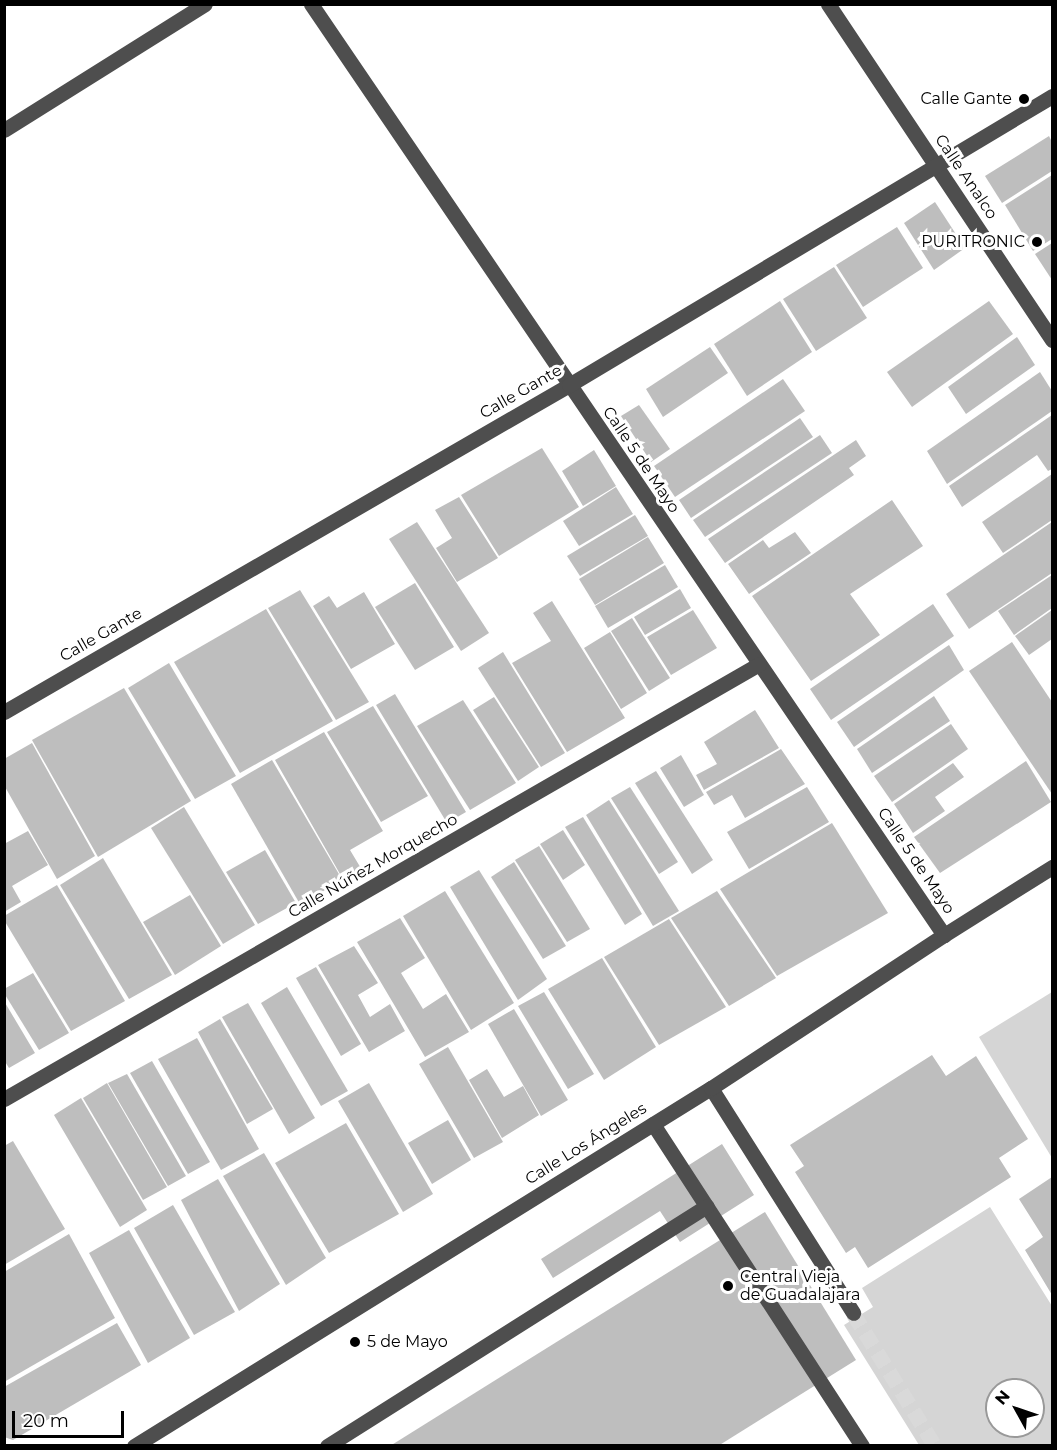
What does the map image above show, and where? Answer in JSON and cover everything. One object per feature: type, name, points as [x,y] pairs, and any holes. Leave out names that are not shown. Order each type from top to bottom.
[{"type":"street","points":[[4,129],[205,4]]},
{"type":"street","name":"Calle 5 de Mayo","points":[[311,4],[944,935]]},
{"type":"street","name":"Calle Analco","points":[[828,4],[1053,340]]},
{"type":"street","name":"Calle Gante","points":[[4,712],[569,385],[1053,96]]},
{"type":"street","name":"Calle Núñez Morquecho","points":[[4,1099],[759,664]]},
{"type":"street","name":"Calle Los Ángeles","points":[[135,1446],[711,1088],[944,935],[1053,867]]},
{"type":"street","points":[[711,1088],[853,1313]]},
{"type":"street","points":[[653,1124],[862,1446]]},
{"type":"street","points":[[327,1446],[706,1206]]},
{"type":"shaded area","points":[[1052,992],[1052,1158],[979,1037]]},
{"type":"shaded area","points":[[990,1207],[1052,1306],[1052,1445],[919,1445],[844,1325],[873,1307],[862,1288]]},
{"type":"building","points":[[1049,136],[1052,142],[1052,171],[1002,203],[985,176]]},
{"type":"building","points":[[1052,175],[1052,239],[1033,251],[1005,205]]},
{"type":"building","points":[[935,202],[965,248],[934,270],[904,223]]},
{"type":"building","points":[[897,227],[923,268],[863,307],[836,265]]},
{"type":"building","points":[[1052,243],[1052,280],[1035,254]]},
{"type":"building","points":[[834,267],[867,318],[816,351],[783,299]]},
{"type":"building","points":[[780,301],[812,352],[747,396],[714,344]]},
{"type":"building","points":[[989,301],[1013,334],[912,407],[887,372]]},
{"type":"building","points":[[1017,337],[1035,365],[966,414],[948,387]]},
{"type":"building","points":[[710,347],[728,373],[663,417],[646,389]]},
{"type":"building","points":[[1040,372],[1052,391],[1052,411],[947,484],[927,451]]},
{"type":"building","points":[[783,379],[805,411],[675,497],[654,466]]},
{"type":"building","points":[[639,405],[670,449],[651,462],[621,416]]},
{"type":"building","points":[[1052,415],[1052,469],[1048,471],[1037,455],[962,507],[949,486]]},
{"type":"building","points":[[800,418],[813,437],[691,518],[679,500]]},
{"type":"building","points":[[820,435],[832,453],[705,537],[693,520]]},
{"type":"building","points":[[856,440],[866,456],[849,468],[854,475],[725,563],[708,539]]},
{"type":"building","points":[[542,448],[579,507],[499,556],[461,495]]},
{"type":"building","points":[[594,450],[616,486],[583,506],[562,471]]},
{"type":"building","points":[[1052,474],[1052,520],[1003,553],[982,522]]},
{"type":"building","points":[[616,487],[633,514],[579,546],[563,521]]},
{"type":"building","points":[[459,497],[498,558],[457,582],[436,548],[452,538],[435,510]]},
{"type":"building","points":[[892,500],[923,546],[850,594],[880,635],[811,681],[752,596]]},
{"type":"building","points":[[635,515],[648,536],[580,576],[567,556]]},
{"type":"building","points":[[417,522],[489,633],[461,651],[389,539]]},
{"type":"building","points":[[1052,522],[1052,573],[969,629],[946,594]]},
{"type":"building","points":[[795,532],[811,553],[749,594],[728,564],[763,540],[769,548]]},
{"type":"building","points":[[648,537],[664,563],[595,605],[579,579]]},
{"type":"building","points":[[665,565],[678,587],[608,628],[595,606]]},
{"type":"building","points":[[1052,575],[1052,608],[1014,635],[998,611]]},
{"type":"building","points":[[415,583],[454,647],[415,670],[375,607]]},
{"type":"building","points":[[680,589],[691,608],[645,635],[634,617]]},
{"type":"building","points":[[300,590],[369,702],[336,720],[268,608]]},
{"type":"building","points":[[364,592],[395,644],[351,669],[313,606],[329,596],[337,608]]},
{"type":"building","points":[[552,601],[625,718],[567,752],[512,663],[551,641],[533,613]]},
{"type":"building","points":[[933,604],[954,636],[831,720],[810,689]]},
{"type":"building","points":[[266,609],[333,721],[240,773],[174,662]]},
{"type":"building","points":[[693,610],[717,648],[671,675],[647,637]]},
{"type":"building","points":[[1052,610],[1052,639],[1029,655],[1015,636]]},
{"type":"building","points":[[632,618],[670,678],[649,691],[611,631]]},
{"type":"building","points":[[610,632],[647,693],[621,709],[584,648]]},
{"type":"building","points":[[1012,642],[1052,702],[1052,794],[969,671]]},
{"type":"building","points":[[949,645],[964,670],[854,747],[837,722]]},
{"type":"building","points":[[503,652],[565,753],[541,767],[478,668]]},
{"type":"building","points":[[169,663],[236,776],[195,799],[128,688]]},
{"type":"building","points":[[124,688],[191,801],[98,857],[32,740]]},
{"type":"building","points":[[395,694],[466,812],[447,823],[376,705]]},
{"type":"building","points":[[934,696],[950,721],[872,773],[857,749]]},
{"type":"building","points":[[494,697],[539,767],[518,781],[473,710]]},
{"type":"building","points":[[463,700],[516,783],[470,810],[417,726]]},
{"type":"building","points":[[373,706],[428,796],[381,822],[327,732]]},
{"type":"building","points":[[755,710],[779,748],[704,790],[696,775],[717,764],[704,742]]},
{"type":"building","points":[[951,724],[968,749],[892,802],[874,776]]},
{"type":"building","points":[[324,732],[383,831],[350,850],[362,870],[344,881],[275,760]]},
{"type":"building","points":[[32,743],[95,856],[57,879],[4,785],[4,759]]},
{"type":"building","points":[[781,749],[805,784],[745,818],[732,795],[714,805],[706,792]]},
{"type":"building","points":[[681,755],[704,795],[684,807],[660,768]]},
{"type":"building","points":[[272,760],[343,881],[301,906],[231,784]]},
{"type":"building","points":[[1026,761],[1051,802],[940,873],[914,837]]},
{"type":"building","points":[[953,763],[964,777],[935,797],[945,811],[913,833],[894,804]]},
{"type":"building","points":[[656,771],[713,860],[692,874],[635,783]]},
{"type":"building","points":[[630,787],[678,862],[659,874],[611,798]]},
{"type":"building","points":[[807,787],[829,822],[749,869],[727,832]]},
{"type":"building","points":[[609,800],[679,911],[653,926],[586,815]]},
{"type":"building","points":[[184,807],[255,925],[223,944],[151,828]]},
{"type":"building","points":[[583,817],[642,914],[625,925],[565,827]]},
{"type":"building","points":[[832,823],[888,913],[777,976],[720,889]]},
{"type":"building","points":[[563,830],[585,865],[563,880],[540,844]]},
{"type":"building","points":[[28,831],[48,865],[12,886],[21,902],[4,912],[4,844]]},
{"type":"building","points":[[539,846],[590,929],[567,942],[515,860]]},
{"type":"building","points":[[265,850],[296,903],[258,924],[226,872]]},
{"type":"building","points":[[103,858],[172,975],[129,999],[60,885]]},
{"type":"building","points":[[514,862],[566,946],[543,959],[491,877]]},
{"type":"building","points":[[479,870],[547,979],[518,1000],[450,887]]},
{"type":"building","points":[[57,885],[125,1001],[71,1031],[4,920],[4,916]]},
{"type":"building","points":[[445,891],[514,1003],[471,1030],[403,916]]},
{"type":"building","points":[[717,891],[776,978],[729,1006],[671,918]]},
{"type":"building","points":[[190,895],[221,946],[175,975],[143,922]]},
{"type":"building","points":[[400,918],[425,958],[401,973],[423,1009],[446,994],[469,1032],[425,1057],[357,942]]},
{"type":"building","points":[[669,919],[726,1007],[659,1045],[604,957]]},
{"type":"building","points":[[354,946],[378,983],[358,995],[370,1017],[390,1004],[405,1031],[369,1052],[318,965]]},
{"type":"building","points":[[602,958],[656,1047],[604,1080],[548,989]]},
{"type":"building","points":[[316,967],[361,1044],[341,1056],[296,978]]},
{"type":"building","points":[[33,973],[69,1033],[39,1050],[4,993],[4,989]]},
{"type":"building","points":[[287,987],[348,1091],[321,1106],[261,1003]]},
{"type":"building","points":[[544,992],[594,1074],[568,1089],[518,1006]]},
{"type":"building","points":[[4,1001],[35,1053],[9,1068],[4,1060]]},
{"type":"building","points":[[248,1003],[315,1118],[289,1134],[222,1017]]},
{"type":"building","points":[[514,1009],[568,1100],[541,1116],[488,1024]]},
{"type":"building","points":[[220,1019],[273,1109],[247,1124],[198,1032]]},
{"type":"building","points":[[197,1038],[259,1149],[221,1170],[158,1059]]},
{"type":"building","points":[[448,1047],[503,1142],[474,1158],[419,1064]]},
{"type":"building","points":[[932,1055],[946,1076],[976,1056],[1028,1139],[999,1158],[1011,1177],[868,1268],[855,1247],[846,1253],[795,1172],[804,1166],[790,1145]]},
{"type":"building","points":[[152,1061],[210,1162],[188,1174],[130,1073]]},
{"type":"building","points":[[487,1069],[504,1097],[523,1086],[539,1115],[502,1138],[469,1080]]},
{"type":"building","points":[[127,1074],[186,1176],[168,1186],[108,1083]]},
{"type":"building","points":[[107,1083],[167,1187],[143,1200],[83,1098]]},
{"type":"building","points":[[369,1083],[433,1194],[403,1212],[338,1101]]},
{"type":"building","points":[[81,1098],[147,1210],[120,1227],[54,1115]]},
{"type":"building","points":[[448,1120],[471,1160],[432,1184],[408,1143]]},
{"type":"building","points":[[346,1123],[399,1214],[329,1253],[275,1163]]},
{"type":"building","points":[[13,1141],[65,1229],[4,1265],[4,1146]]},
{"type":"building","points":[[722,1144],[754,1195],[680,1242],[660,1211],[553,1278],[541,1259]]},
{"type":"building","points":[[264,1153],[326,1258],[286,1285],[223,1176]]},
{"type":"building","points":[[1052,1177],[1052,1295],[1025,1250],[1043,1237],[1019,1199]]},
{"type":"building","points":[[218,1179],[280,1284],[239,1311],[181,1200]]},
{"type":"building","points":[[173,1205],[235,1312],[194,1335],[134,1228]]},
{"type":"building","name":"Central Vieja de Guadalajara","points":[[765,1212],[856,1360],[718,1446],[390,1446]]},
{"type":"building","points":[[129,1230],[190,1338],[148,1363],[89,1253]]},
{"type":"building","points":[[69,1234],[115,1318],[4,1382],[4,1272]]},
{"type":"building","points":[[117,1323],[141,1365],[13,1440],[4,1437],[4,1387]]},
{"type":"tunnel","points":[[853,1313],[935,1446]]},
{"type":"place","name":"Calle Gante","points":[[1024,99]]},
{"type":"place","name":"PURITRONIC","points":[[1037,242]]},
{"type":"place","name":"Central Vieja de Guadalajara","points":[[728,1286]]},
{"type":"place","name":"5 de Mayo","points":[[355,1342]]}]
